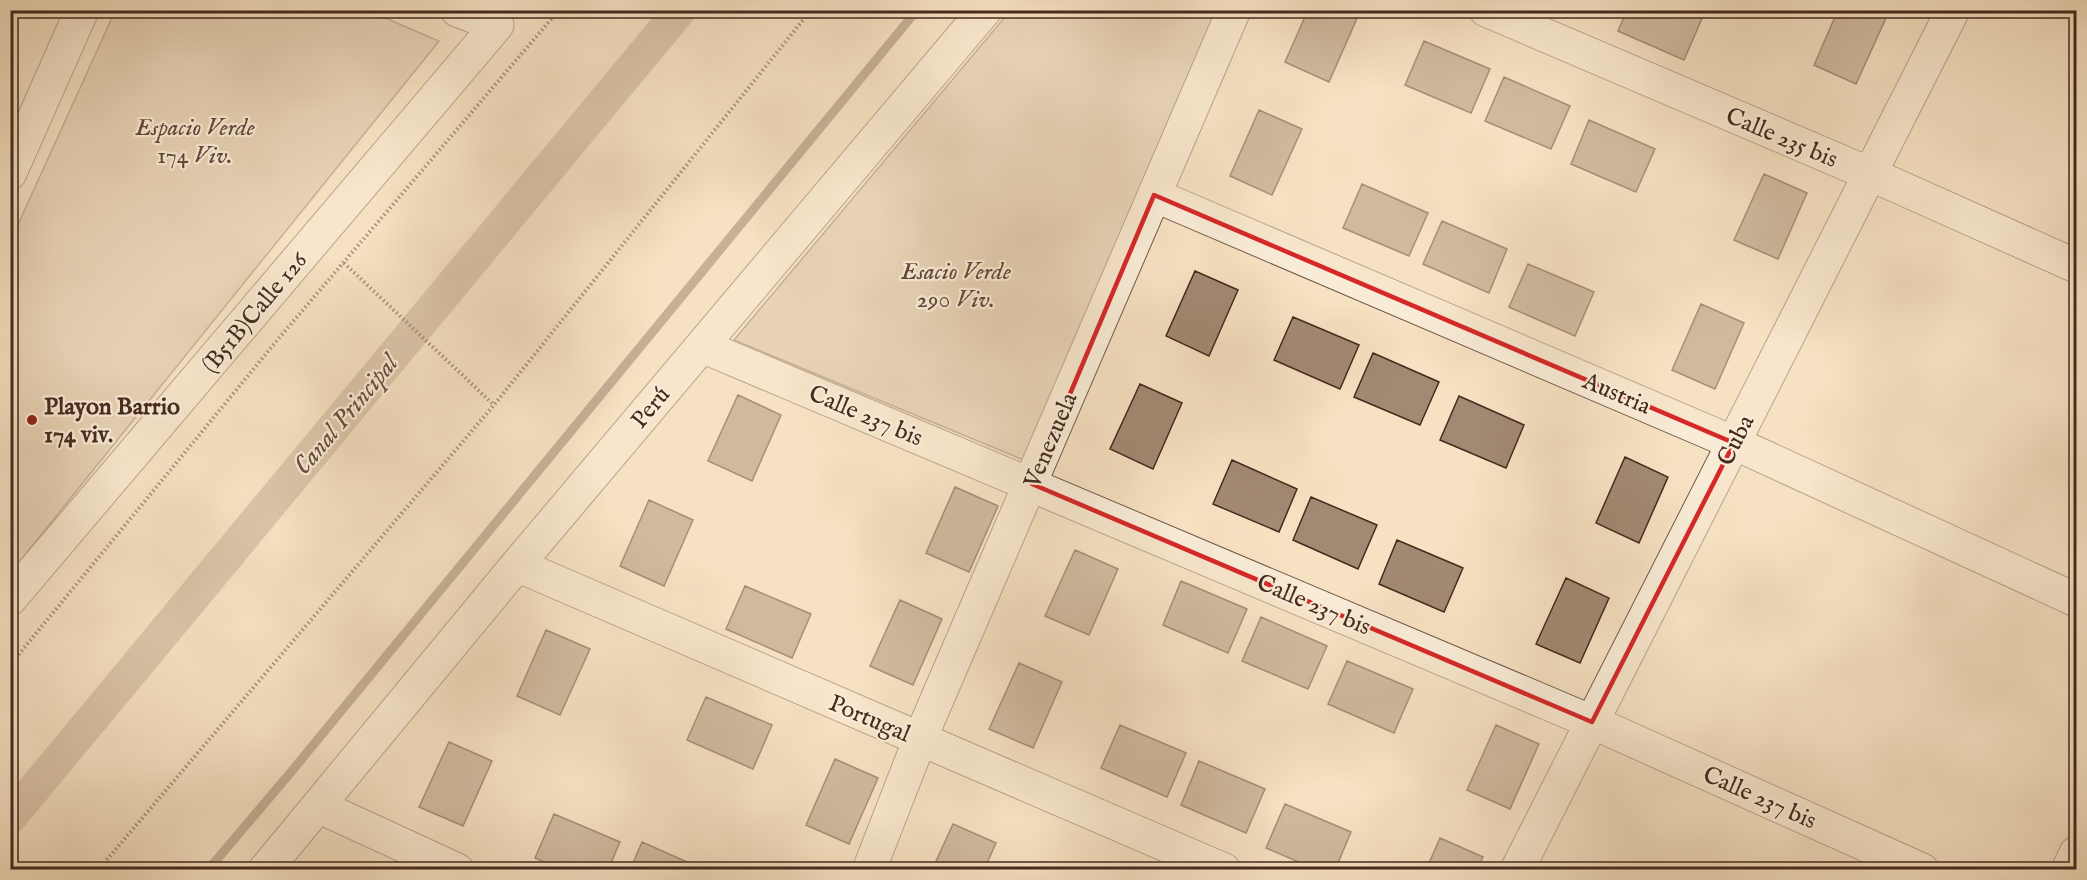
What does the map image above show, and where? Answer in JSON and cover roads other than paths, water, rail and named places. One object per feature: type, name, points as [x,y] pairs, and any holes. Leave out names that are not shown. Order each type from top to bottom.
[{"type":"street","points":[[10,173],[82,10]]},
{"type":"street","name":"(B51B)Calle 126","points":[[10,599],[497,25],[457,10]]},
{"type":"street","name":"Perú","points":[[265,870],[517,565],[986,10]]},
{"type":"street","name":"Venezuela","points":[[869,870],[920,739],[1032,484],[1234,10]]},
{"type":"street","name":"Calle 235 bis","points":[[1486,10],[1870,174],[2076,266]]},
{"type":"street","name":"Cuba","points":[[1517,870],[1953,10]]},
{"type":"street","name":"Austria","points":[[1154,195],[1734,443],[2076,600]]},
{"type":"street","name":"Calle 237 bis","points":[[702,346],[1592,722],[1922,870]]},
{"type":"street","name":"Portugal","points":[[517,565],[1224,870]]},
{"type":"street","points":[[318,806],[457,870]]},
{"type":"street","points":[[2068,870],[2076,853]]},
{"type":"waterway","name":"Canal Principal","points":[[10,818],[680,10]]},
{"type":"waterway","points":[[208,870],[917,10]]},
{"type":"place","name":"Playon Barrio 174 viv.","points":[[32,420]]},
{"type":"park label","name":"Espacio Verde 174 Viv.","points":[[195,141]]},
{"type":"park label","name":"Esacio Verde 290 Viv.","points":[[956,285]]}]
